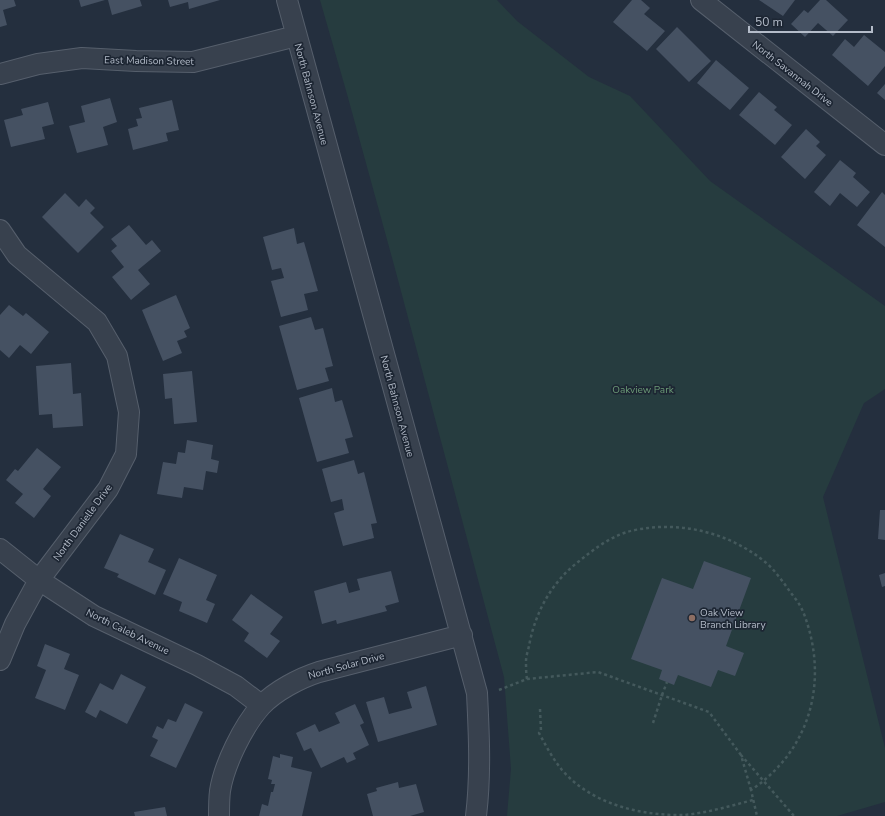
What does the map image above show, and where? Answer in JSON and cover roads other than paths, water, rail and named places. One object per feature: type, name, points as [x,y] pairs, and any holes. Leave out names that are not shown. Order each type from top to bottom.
[{"type":"street","name":"North Bahnson Avenue","points":[[287,0],[477,693],[479,789],[476,816]]},
{"type":"street","name":"North Savannah Drive","points":[[701,0],[885,145]]},
{"type":"street","name":"East Madison Street","points":[[0,74],[38,64],[82,58],[193,62],[296,36]]},
{"type":"street","name":"North Danielle Drive","points":[[0,230],[17,255],[97,322],[117,356],[129,412],[126,454],[108,489],[39,580],[15,624],[0,660]]},
{"type":"street","name":"North Caleb Avenue","points":[[0,549],[39,580],[94,616],[197,665],[236,686],[261,705]]},
{"type":"street","name":"North Solar Drive","points":[[219,816],[220,791],[230,757],[247,726],[261,705],[282,689],[307,676],[344,664],[462,635]]},
{"type":"place","name":"Oak View Branch Library","points":[[692,618]]},
{"type":"park label","name":"Oakview Park","points":[[643,389]]}]
